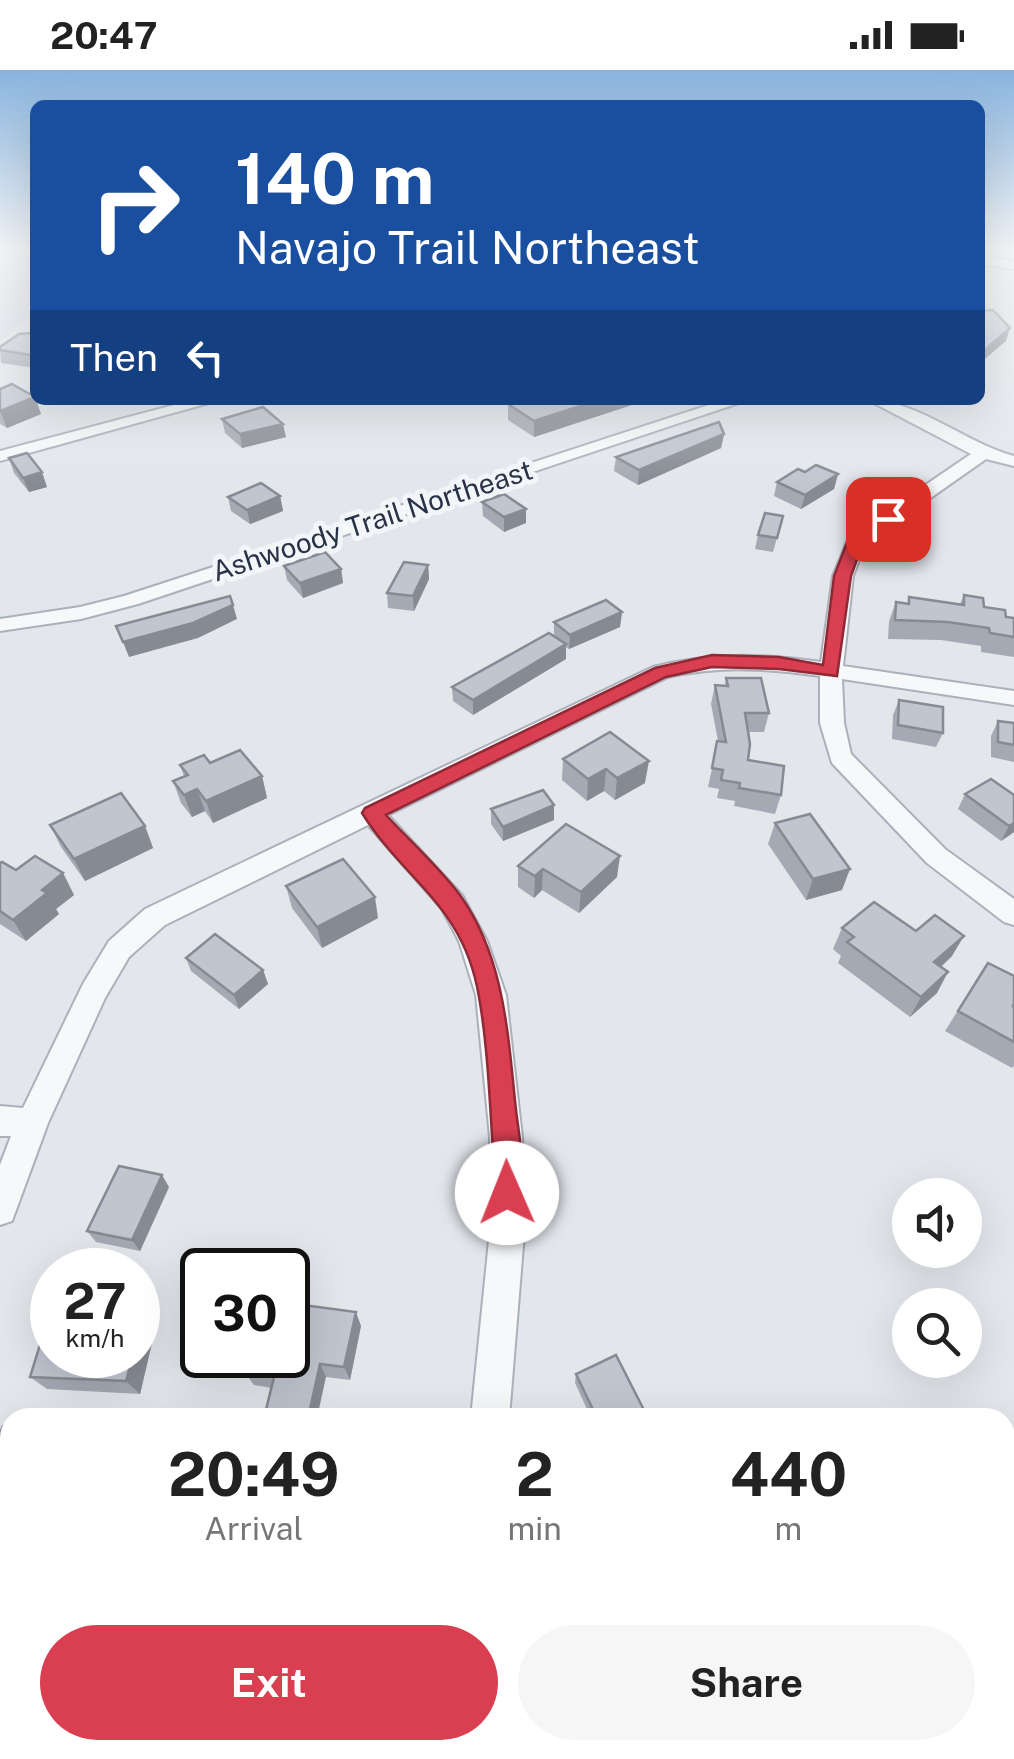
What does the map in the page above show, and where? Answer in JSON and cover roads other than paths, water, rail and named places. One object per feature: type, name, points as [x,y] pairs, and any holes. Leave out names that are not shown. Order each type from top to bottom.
[{"type":"street","points":[[0,456],[193,405]]},
{"type":"street","name":"Ashwoody Trail Northeast","points":[[0,625],[80,613],[131,600],[725,405]]},
{"type":"street","points":[[886,405],[983,454],[1014,461]]},
{"type":"street","points":[[983,454],[856,540],[843,576],[831,672],[832,723],[840,757],[936,856],[1014,914]]},
{"type":"street","points":[[0,1209],[16,1122],[119,950],[155,917],[661,672],[712,661],[779,663],[1014,698]]},
{"type":"street","points":[[372,813],[452,902],[473,941],[491,994],[506,1137],[508,1222],[491,1408]]}]
